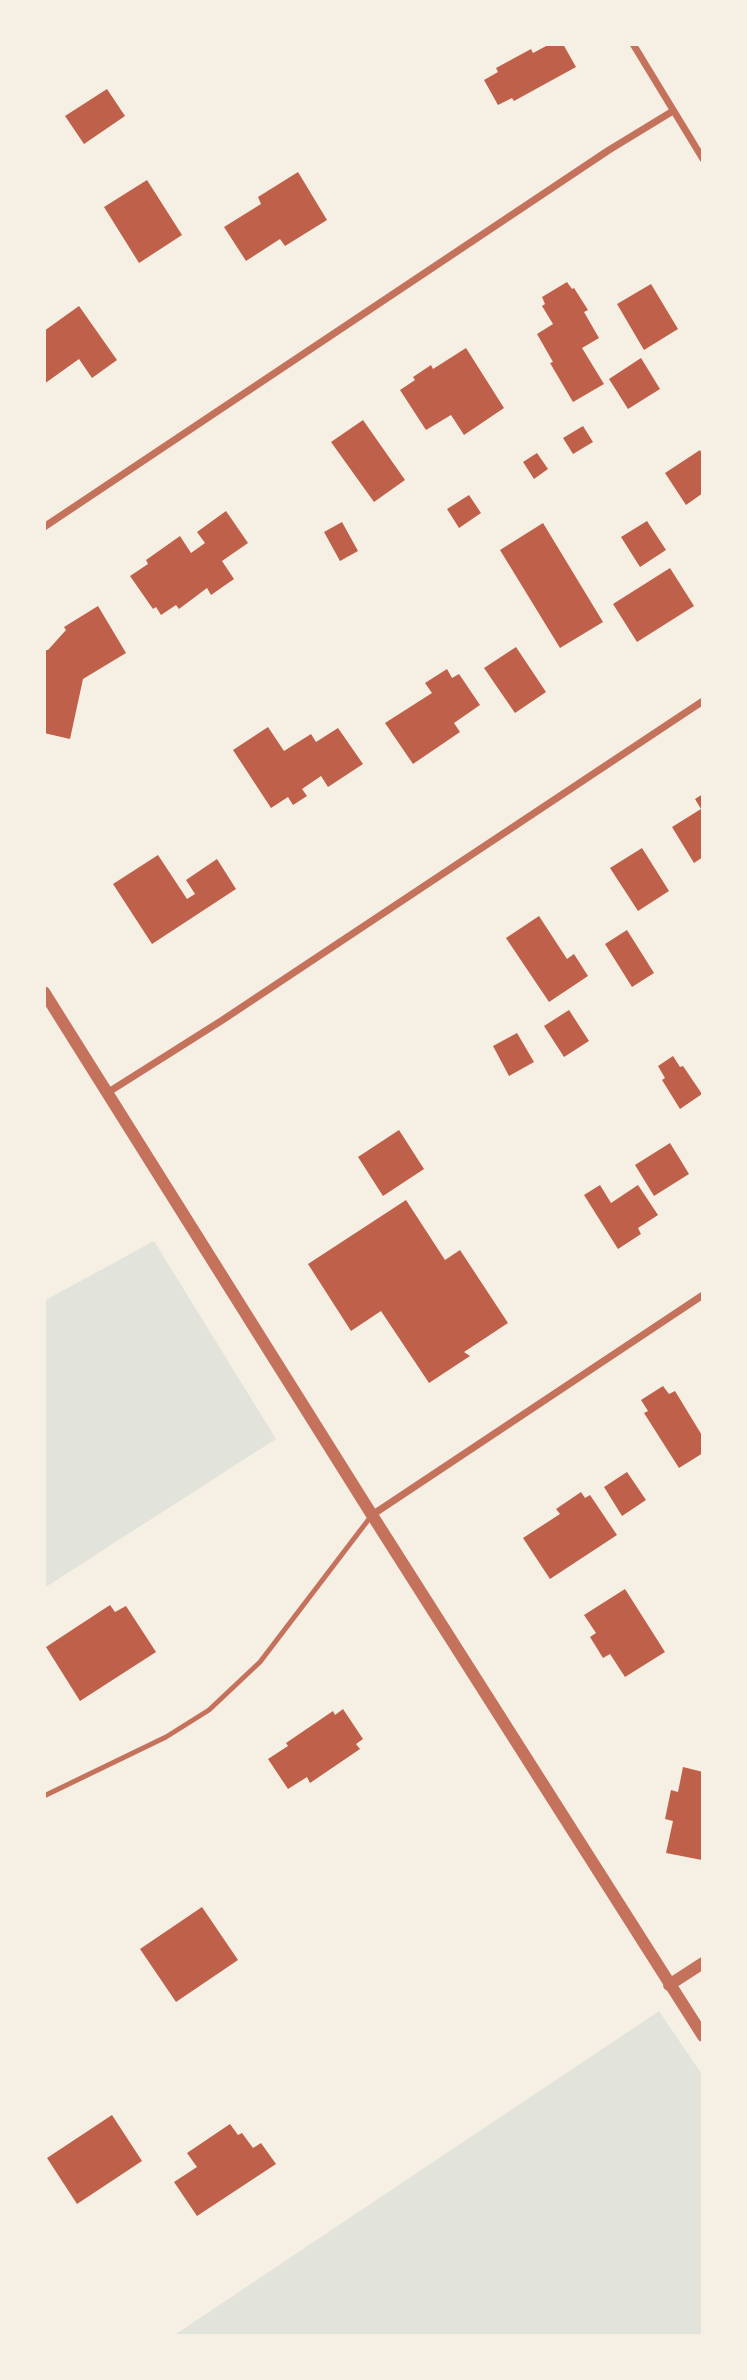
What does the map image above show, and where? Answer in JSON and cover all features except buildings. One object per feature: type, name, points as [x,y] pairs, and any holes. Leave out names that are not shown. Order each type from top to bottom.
[{"type":"street","points":[[633,44],[703,159]]},
{"type":"street","points":[[44,527],[609,150],[673,111]]},
{"type":"street","points":[[107,1093],[241,1008],[703,701]]},
{"type":"street","points":[[44,992],[703,2036]]},
{"type":"street","points":[[372,1515],[703,1295]]},
{"type":"street","points":[[669,1986],[703,1963]]},
{"type":"lane","points":[[44,1796],[166,1737],[209,1710],[260,1662],[372,1515]]},
{"type":"shaded area","points":[[154,1241],[276,1439],[44,1588],[44,1301]]},
{"type":"shaded area","points":[[659,2011],[703,2076],[703,2336],[173,2336]]}]
